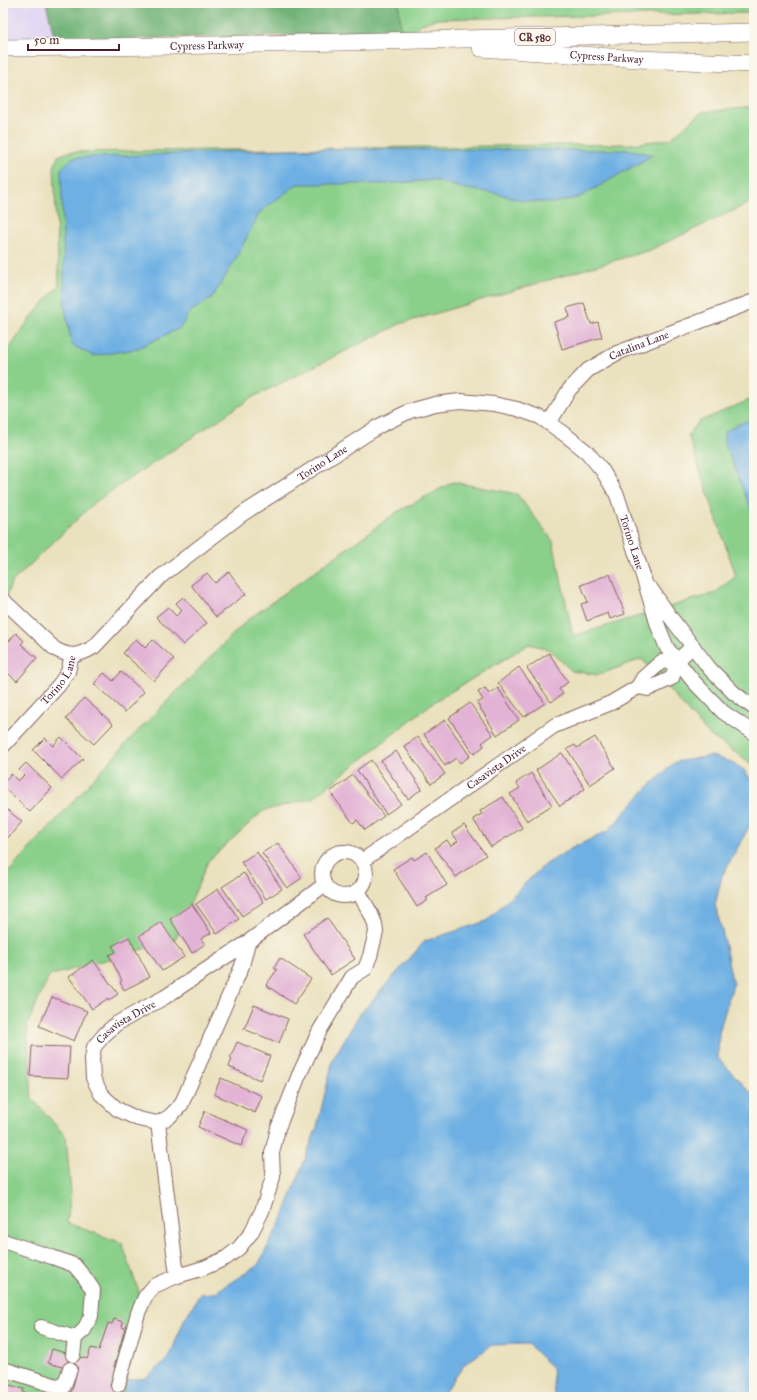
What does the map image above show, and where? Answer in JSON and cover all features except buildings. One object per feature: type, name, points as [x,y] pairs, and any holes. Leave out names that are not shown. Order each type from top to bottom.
[{"type":"main road","name":"Cypress Parkway","points":[[3,48],[754,32]]},
{"type":"main road","name":"Cypress Parkway","points":[[315,42],[494,49],[754,64]]},
{"type":"street","name":"Catalina Lane","points":[[549,423],[569,390],[588,370],[617,353],[754,301]]},
{"type":"street","name":"Torino Lane","points":[[3,746],[59,685],[68,672],[72,655],[81,655],[94,647],[160,578],[244,514],[386,423],[410,411],[435,404],[460,401],[494,404],[540,417],[587,452],[602,470],[617,495],[658,626],[667,648],[694,682],[723,712],[754,733]]},
{"type":"street","name":"Torino Lane","points":[[644,579],[671,618],[710,668],[729,688],[754,708]]},
{"type":"street","points":[[3,600],[55,649],[65,655],[72,655]]},
{"type":"street","points":[[678,660],[693,646]]},
{"type":"street","name":"Casavista Drive","points":[[362,861],[554,726],[611,703],[638,687],[643,678],[661,662],[678,660]]},
{"type":"street","points":[[342,852],[350,853],[362,861],[365,867],[366,875],[365,882],[358,891],[349,896],[342,897],[329,891],[324,885],[322,871],[324,864],[335,854],[342,852]]},
{"type":"street","name":"Casavista Drive","points":[[158,1123],[138,1119],[117,1109],[102,1094],[93,1078],[92,1059],[94,1047],[116,1024],[165,997],[248,942],[324,885]]},
{"type":"street","points":[[118,1385],[138,1313],[145,1297],[154,1286],[177,1276],[204,1268],[226,1258],[239,1248],[250,1233],[262,1210],[273,1178],[272,1153],[278,1128],[299,1075],[320,1030],[352,977],[365,969],[370,956],[376,932],[375,924],[358,891]]},
{"type":"street","points":[[177,1276],[158,1123],[169,1117],[181,1105],[242,966],[248,942]]},
{"type":"street","points":[[3,1241],[74,1266],[93,1290],[91,1316],[84,1330],[75,1338],[74,1355]]},
{"type":"street","points":[[41,1327],[75,1338]]},
{"type":"street","points":[[3,1370],[63,1388],[70,1369]]},
{"type":"shaded area","points":[[3,3],[46,3],[55,40],[3,41]]},
{"type":"green space","points":[[46,3],[399,3],[401,33],[55,40]]},
{"type":"green space","points":[[399,3],[754,3],[754,13],[436,19],[419,25],[412,33],[401,33]]},
{"type":"green space","points":[[754,107],[754,201],[650,250],[400,324],[251,398],[95,502],[12,582],[3,604],[3,358],[29,320],[59,285],[54,167],[58,156],[68,152],[632,144],[670,139],[702,112]]},
{"type":"green space","points":[[754,398],[754,765],[709,735],[642,659],[598,675],[572,671],[548,649],[529,644],[431,704],[313,798],[263,811],[208,861],[175,940],[49,976],[27,1025],[32,1098],[66,1137],[71,1193],[67,1223],[122,1243],[143,1304],[127,1379],[140,1397],[3,1397],[3,878],[132,737],[246,621],[397,512],[453,482],[517,494],[553,541],[573,636],[715,593],[736,576],[688,435],[698,422]]},
{"type":"water","points":[[297,149],[631,150],[653,155],[580,197],[553,203],[524,201],[499,194],[461,188],[433,180],[383,184],[297,184],[260,212],[234,262],[212,298],[190,312],[180,328],[136,349],[93,356],[72,345],[65,309],[61,169],[72,158]]},
{"type":"water","points":[[754,419],[754,517],[724,442],[724,432],[738,424]]},
{"type":"water","points":[[711,756],[731,762],[744,770],[754,784],[754,818],[722,876],[715,905],[733,985],[719,1032],[718,1058],[749,1091],[754,1094],[754,1397],[554,1397],[552,1368],[528,1344],[492,1345],[465,1364],[441,1397],[122,1397],[127,1380],[146,1378],[169,1358],[184,1320],[200,1294],[214,1293],[258,1265],[283,1217],[317,1127],[333,1059],[359,1015],[425,941],[486,921],[542,867],[570,849],[608,831],[644,791],[675,762]]}]
